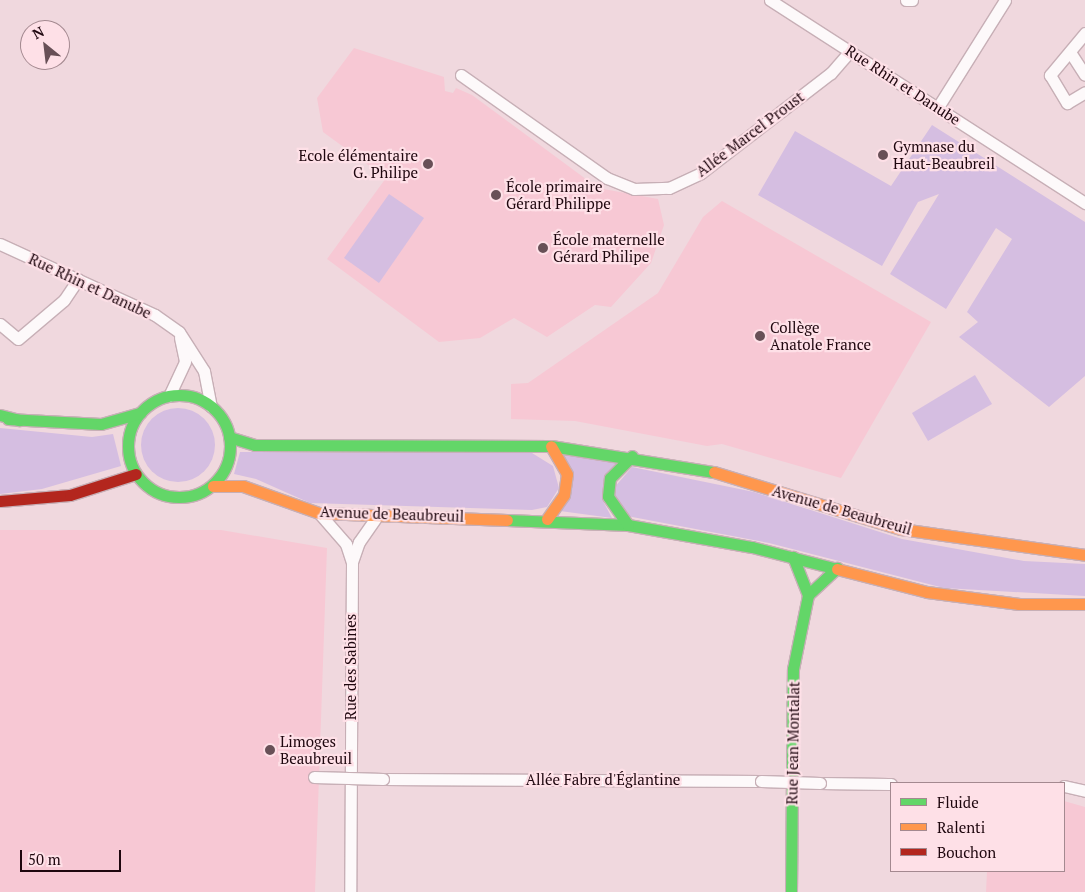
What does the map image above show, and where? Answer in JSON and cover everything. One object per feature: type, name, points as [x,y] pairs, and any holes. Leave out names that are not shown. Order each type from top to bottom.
[{"type":"main road","points":[[0,417],[19,420],[101,424],[140,413],[169,396],[191,396],[211,406],[230,437],[228,462],[213,486]]},
{"type":"main road","points":[[0,501],[70,495],[136,474],[129,436],[140,413]]},
{"type":"main road","name":"Avenue de Beaubreuil","points":[[230,437],[255,445],[551,446],[632,456],[703,468],[901,529],[1026,550],[1085,555]]},
{"type":"main road","points":[[547,519],[564,495],[567,474],[551,446]]},
{"type":"main road","points":[[628,525],[608,496],[610,478],[632,456]]},
{"type":"main road","name":"Avenue de Beaubreuil","points":[[136,474],[166,496],[198,494],[213,486],[243,486],[319,513],[547,519],[628,525],[793,557],[927,592],[1019,604],[1085,604]]},
{"type":"main road","points":[[793,557],[808,595],[837,568]]},
{"type":"main road","name":"Rue Jean Montalat","points":[[791,892],[794,669],[808,595]]},
{"type":"street","name":"Rue Rhin et Danube","points":[[770,0],[1085,203]]},
{"type":"street","points":[[906,0],[912,0]]},
{"type":"street","points":[[938,107],[1005,0]]},
{"type":"street","points":[[1085,33],[1050,75],[1067,103],[1085,92]]},
{"type":"street","name":"Allée Marcel Proust","points":[[461,74],[607,178],[634,189],[669,188],[701,173],[831,73],[850,51]]},
{"type":"street","points":[[1070,52],[1085,75]]},
{"type":"street","name":"Rue Rhin et Danube","points":[[0,244],[155,315],[179,332],[204,370],[211,406]]},
{"type":"street","points":[[0,324],[18,339],[64,300],[78,279]]},
{"type":"street","points":[[169,396],[185,361],[179,332]]},
{"type":"street","name":"Rue des Sabines","points":[[319,513],[346,544],[352,562],[350,892]]},
{"type":"street","name":"Rue des Sabines","points":[[352,562],[361,537],[378,515]]},
{"type":"street","name":"Allée Fabre d'Églantine","points":[[314,777],[890,784]]},
{"type":"street","points":[[1065,786],[1085,791]]},
{"type":"shaded area","name":"École primaire Gérard Philippe","points":[[354,48],[444,77],[445,91],[453,93],[456,88],[472,95],[598,188],[658,199],[664,225],[651,263],[611,307],[595,305],[547,337],[514,318],[480,338],[439,342],[327,259],[386,178],[323,132],[317,98]]},
{"type":"shaded area","points":[[932,125],[1085,222],[1085,376],[1049,407],[959,337],[978,322],[967,312],[1012,239],[996,228],[946,309],[890,274],[939,194],[918,202],[882,266],[758,195],[795,131],[891,186]]},
{"type":"shaded area","points":[[389,194],[424,218],[379,283],[344,258]]},
{"type":"shaded area","name":"Collège Anatole France","points":[[722,201],[931,322],[841,478],[722,444],[707,446],[575,421],[511,419],[511,384],[528,383],[658,293],[703,217]]},
{"type":"shaded area","points":[[975,375],[992,404],[928,441],[912,413]]},
{"type":"shaded area","points":[[178,408],[192,411],[204,419],[212,431],[215,445],[212,459],[204,471],[192,479],[178,482],[164,479],[152,471],[144,459],[141,445],[144,431],[152,419],[164,411]]},
{"type":"shaded area","points":[[0,428],[92,437],[113,434],[121,466],[42,489],[0,494]]},
{"type":"shaded area","points":[[240,452],[532,453],[553,466],[559,488],[547,507],[532,510],[310,503],[256,479],[234,474]]},
{"type":"shaded area","points":[[563,454],[619,462],[603,501],[612,518],[560,511]]},
{"type":"shaded area","points":[[632,467],[754,492],[902,539],[1024,561],[1085,564],[1085,596],[944,588],[769,543],[627,516],[618,506],[613,489]]},
{"type":"shaded area","points":[[0,530],[221,530],[327,548],[315,892],[0,892]]},
{"type":"shaded area","points":[[1065,801],[1085,807],[1085,892],[986,892],[987,872],[1065,872]]},
{"type":"traffic: fast","points":[[179,395],[199,399],[215,410],[226,426],[230,446],[226,466],[215,482],[199,493],[179,497],[159,493],[143,482],[132,466],[128,446],[132,426],[143,410],[159,399],[179,395]]},
{"type":"traffic: fast","points":[[8,419],[101,424],[140,413]]},
{"type":"traffic: fast","points":[[0,415],[19,420]]},
{"type":"traffic: fast","points":[[229,437],[255,445],[551,446],[714,472]]},
{"type":"traffic: fast","points":[[628,525],[608,496],[610,478],[632,456]]},
{"type":"traffic: fast","points":[[507,520],[628,525],[752,547],[837,569]]},
{"type":"traffic: fast","points":[[791,892],[793,669],[808,595],[793,557]]},
{"type":"traffic: fast","points":[[808,595],[837,568]]},
{"type":"traffic: slow","points":[[547,519],[564,495],[567,474],[551,446]]},
{"type":"traffic: slow","points":[[714,472],[901,529],[1085,555]]},
{"type":"traffic: slow","points":[[213,486],[243,486],[319,513],[507,520]]},
{"type":"traffic: slow","points":[[837,569],[927,592],[1019,604],[1085,604]]},
{"type":"traffic: jam","points":[[0,501],[70,495],[136,474]]},
{"type":"place","name":"Gymnase du Haut-Beaubreil","points":[[883,155]]},
{"type":"place","name":"Ecole élémentaire G. Philipe","points":[[428,164]]},
{"type":"place","name":"École primaire Gérard Philippe","points":[[496,195]]},
{"type":"place","name":"École maternelle Gérard Philipe","points":[[543,248]]},
{"type":"place","name":"Collège Anatole France","points":[[760,336]]},
{"type":"place","name":"Limoges Beaubreuil","points":[[270,750]]}]
